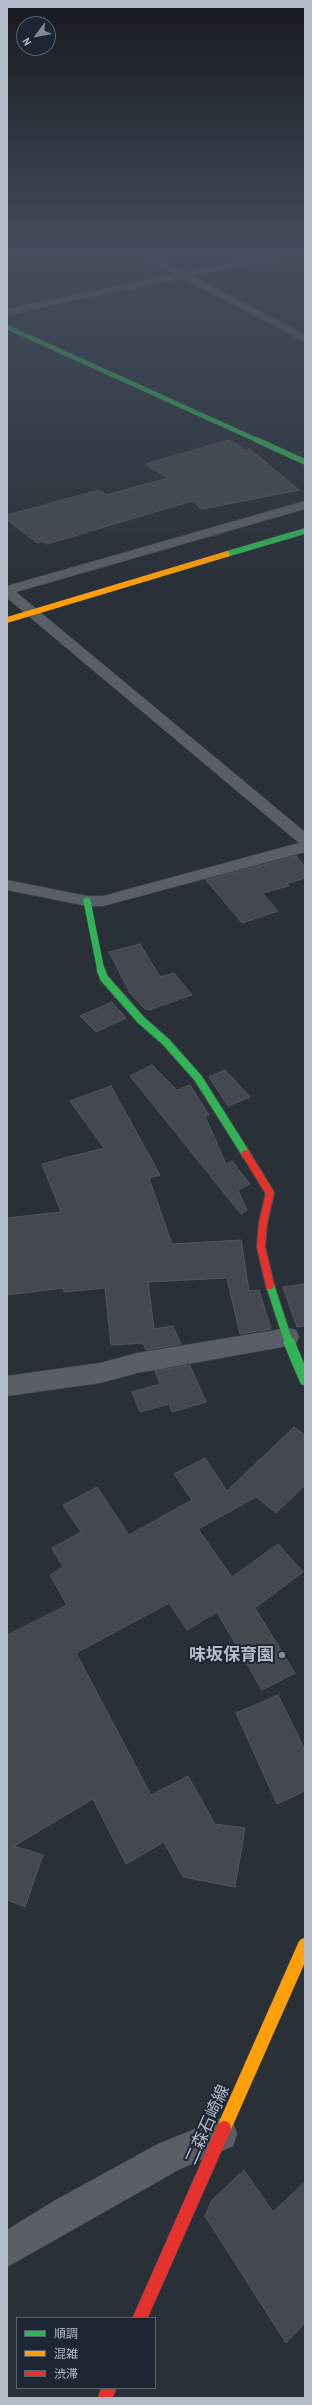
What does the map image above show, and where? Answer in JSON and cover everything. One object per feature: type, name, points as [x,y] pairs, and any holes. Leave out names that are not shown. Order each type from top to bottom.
[{"type":"street","points":[[96,367],[305,462]]},
{"type":"street","points":[[7,591],[305,505]]},
{"type":"street","points":[[7,620],[305,531]]},
{"type":"street","points":[[7,591],[305,840]]},
{"type":"street","points":[[7,885],[87,901],[103,901],[132,895],[305,847]]},
{"type":"street","points":[[87,901],[98,963],[104,978],[141,1020],[166,1042],[198,1078],[270,1193],[263,1223],[261,1247],[265,1271],[305,1380]]},
{"type":"street","points":[[7,1386],[53,1381],[100,1373],[137,1363],[288,1337]]},
{"type":"street","name":"二森石崎線","points":[[140,2317],[305,1946]]},
{"type":"street","points":[[7,2250],[66,2213],[168,2157],[221,2134]]},
{"type":"building","points":[[229,440],[246,450],[250,449],[299,490],[202,509],[192,501],[47,544],[42,541],[37,543],[7,520],[7,515],[99,490],[106,495],[168,478],[145,464]]},
{"type":"building","points":[[296,856],[305,867],[305,878],[286,884],[289,886],[262,893],[278,911],[242,923],[206,880]]},
{"type":"building","points":[[140,944],[160,977],[174,973],[192,995],[149,1010],[145,1009],[130,993],[109,952]]},
{"type":"building","points":[[112,1002],[126,1018],[96,1032],[80,1016]]},
{"type":"building","points":[[152,1065],[177,1090],[190,1085],[209,1115],[205,1116],[226,1164],[232,1161],[250,1184],[238,1190],[247,1210],[241,1214],[130,1076]]},
{"type":"building","points":[[225,1070],[250,1097],[228,1106],[209,1077]]},
{"type":"building","points":[[111,1086],[160,1175],[149,1178],[172,1244],[241,1240],[249,1291],[259,1290],[271,1329],[240,1334],[227,1278],[148,1282],[154,1329],[173,1326],[181,1344],[146,1350],[143,1343],[111,1345],[105,1288],[64,1292],[63,1288],[7,1295],[7,1218],[61,1212],[42,1164],[104,1148],[70,1101]]},
{"type":"building","points":[[305,1284],[305,1326],[297,1327],[283,1287]]},
{"type":"building","points":[[190,1365],[206,1402],[172,1412],[169,1404],[140,1412],[132,1392],[160,1384],[155,1371]]},
{"type":"building","points":[[294,1427],[305,1435],[305,1485],[276,1513],[256,1497],[198,1529],[232,1577],[278,1544],[303,1572],[255,1608],[295,1673],[262,1690],[217,1612],[187,1630],[169,1603],[76,1653],[151,1795],[188,1776],[215,1824],[245,1828],[235,1887],[183,1877],[164,1842],[126,1864],[93,1799],[14,1846],[43,1855],[25,1907],[7,1900],[7,1635],[67,1605],[50,1575],[63,1567],[52,1548],[81,1532],[63,1505],[97,1487],[129,1535],[192,1500],[174,1474],[205,1458],[227,1491]]},
{"type":"building","points":[[278,1695],[305,1750],[305,1791],[277,1804],[236,1713]]},
{"type":"building","points":[[244,2170],[273,2212],[305,2182],[305,2323],[286,2343],[205,2216],[212,2200]]},
{"type":"traffic: fast","points":[[96,367],[305,462]]},
{"type":"traffic: fast","points":[[227,554],[305,531]]},
{"type":"traffic: fast","points":[[87,901],[98,963],[104,978],[141,1020],[166,1042],[198,1078],[246,1154]]},
{"type":"traffic: fast","points":[[270,1285],[295,1360],[305,1380]]},
{"type":"traffic: slow","points":[[7,620],[227,554]]},
{"type":"traffic: slow","points":[[224,2128],[305,1945]]},
{"type":"traffic: jam","points":[[246,1154],[270,1193],[263,1223],[261,1247],[270,1285]]},
{"type":"traffic: jam","points":[[140,2317],[224,2128]]},
{"type":"traffic: jam","points":[[105,2398],[109,2389]]},
{"type":"place","name":"味坂保育園","points":[[282,1655]]}]
